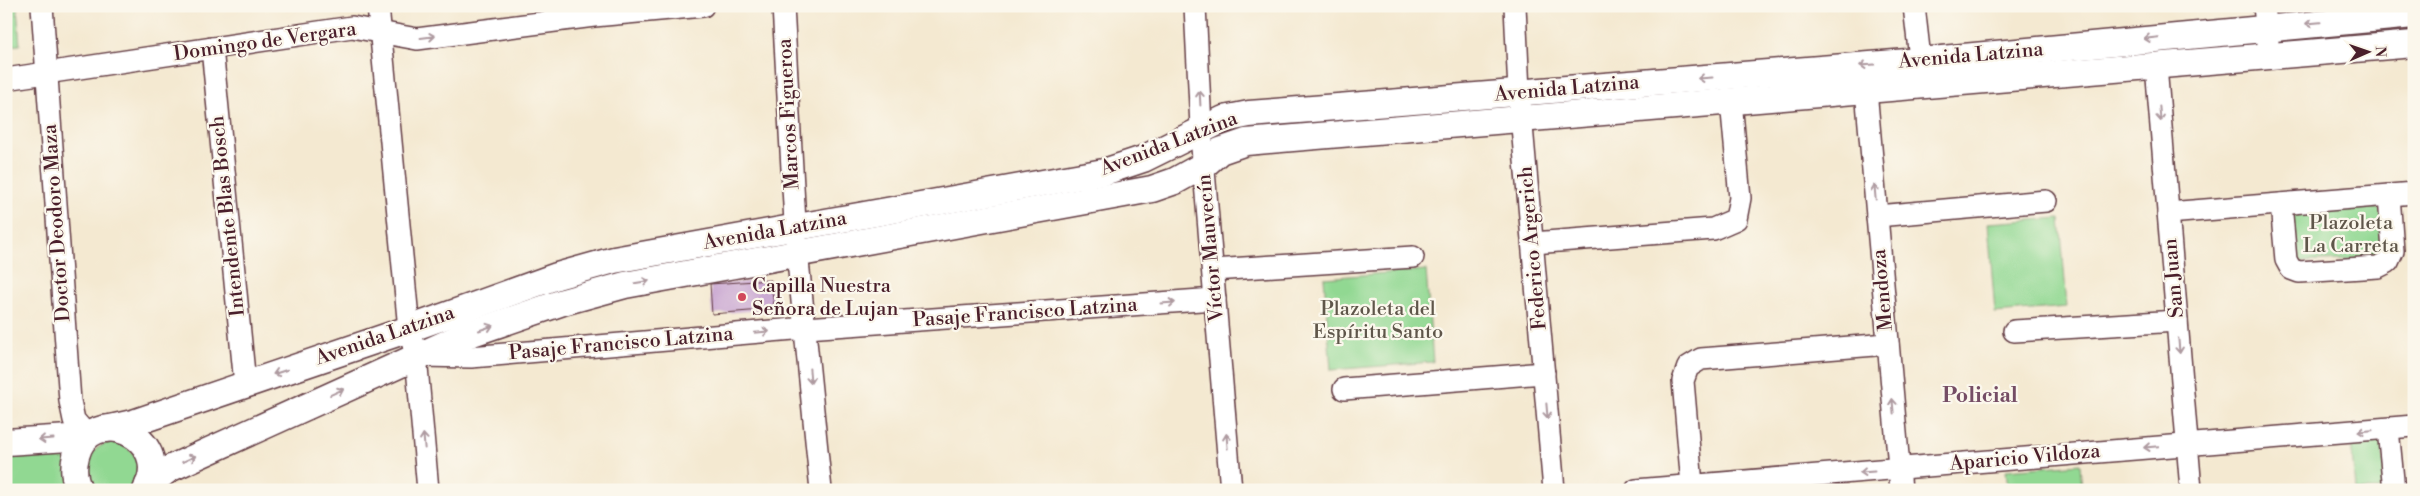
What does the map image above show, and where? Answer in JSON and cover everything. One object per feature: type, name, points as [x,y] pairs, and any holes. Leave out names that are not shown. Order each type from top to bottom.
[{"type":"street","name":"Doctor Deodoro Maza","points":[[42,6],[70,401],[74,420],[93,434]]},
{"type":"street","points":[[378,6],[410,329],[416,356],[428,490]]},
{"type":"street","name":"Domingo de Vergara","points":[[6,79],[352,27],[417,39],[593,11],[703,6]]},
{"type":"street","name":"Marcos Figueroa","points":[[782,6],[798,254],[821,490]]},
{"type":"street","name":"Víctor Mauvecín","points":[[1195,6],[1201,129],[1231,490]]},
{"type":"street","name":"Federico Argerich","points":[[1515,6],[1519,92],[1554,490]]},
{"type":"street","points":[[1914,6],[1922,73]]},
{"type":"street","name":"Avenida Latzina","points":[[147,487],[169,469],[416,356],[458,338],[572,299],[624,286],[1152,189],[1175,181],[1204,165],[1220,151],[1246,142],[1866,90],[1922,73],[2265,17],[2414,15]]},
{"type":"street","points":[[2265,17],[2270,56]]},
{"type":"street","name":"Avenida Latzina","points":[[6,442],[93,434],[410,329],[557,276],[605,263],[1104,172],[1143,159],[1224,119],[1249,114],[1519,92],[1922,73],[2156,66],[2414,44]]},
{"type":"street","name":"Intendente Blas Bosch","points":[[212,48],[245,384]]},
{"type":"street","name":"San Juan","points":[[2156,66],[2191,490]]},
{"type":"street","name":"Mendoza","points":[[1866,90],[1900,480]]},
{"type":"street","points":[[1533,243],[1713,229],[1736,219],[1740,198],[1731,101]]},
{"type":"street","points":[[2168,213],[2414,193]]},
{"type":"street","points":[[2281,204],[2286,260],[2290,269],[2298,272],[2378,267],[2388,262],[2393,251],[2390,195]]},
{"type":"street","points":[[1877,216],[2046,202]]},
{"type":"street","points":[[1213,270],[1413,257]]},
{"type":"street","name":"Pasaje Francisco Latzina","points":[[416,356],[471,357],[806,328],[1215,299]]},
{"type":"street","points":[[2014,331],[2177,321]]},
{"type":"street","points":[[1692,485],[1683,381],[1688,367],[1701,359],[1888,344]]},
{"type":"street","points":[[1344,390],[1544,373]]},
{"type":"street","name":"Aparicio Vildoza","points":[[1636,490],[1692,485],[1900,480],[2188,444],[2414,426]]},
{"type":"street","points":[[2388,429],[2394,490]]},
{"type":"street","points":[[80,490],[74,473],[75,460],[80,444],[93,434],[125,431],[137,438],[146,447],[152,466],[147,487]]},
{"type":"green space","points":[[6,6],[17,6],[20,45],[6,46]]},
{"type":"green space","name":"Plazoleta La Carreta","points":[[2372,207],[2379,208],[2381,212],[2384,250],[2381,256],[2374,259],[2295,262],[2292,215]]},
{"type":"green space","points":[[2060,218],[2067,307],[1995,313],[1988,223]]},
{"type":"green space","name":"Plazoleta del Espíritu Santo","points":[[1426,270],[1433,362],[1331,370],[1324,278]]},
{"type":"green space","points":[[2373,439],[2381,442],[2388,490],[2355,490],[2351,441]]},
{"type":"green space","points":[[110,442],[126,447],[137,459],[139,474],[131,490],[94,490],[89,483],[86,468],[91,455],[102,445]]},
{"type":"green space","points":[[72,445],[72,490],[6,490],[6,450]]},
{"type":"green space","points":[[2080,464],[2082,490],[2008,490],[2006,470]]},
{"type":"building","name":"Capilla Nuestra Señora de Lujan","points":[[771,280],[774,309],[712,314],[710,284]]},
{"type":"place","name":"Capilla Nuestra Señora de Lujan","points":[[742,297]]},
{"type":"district","name":"Policial","points":[[1980,396]]}]
